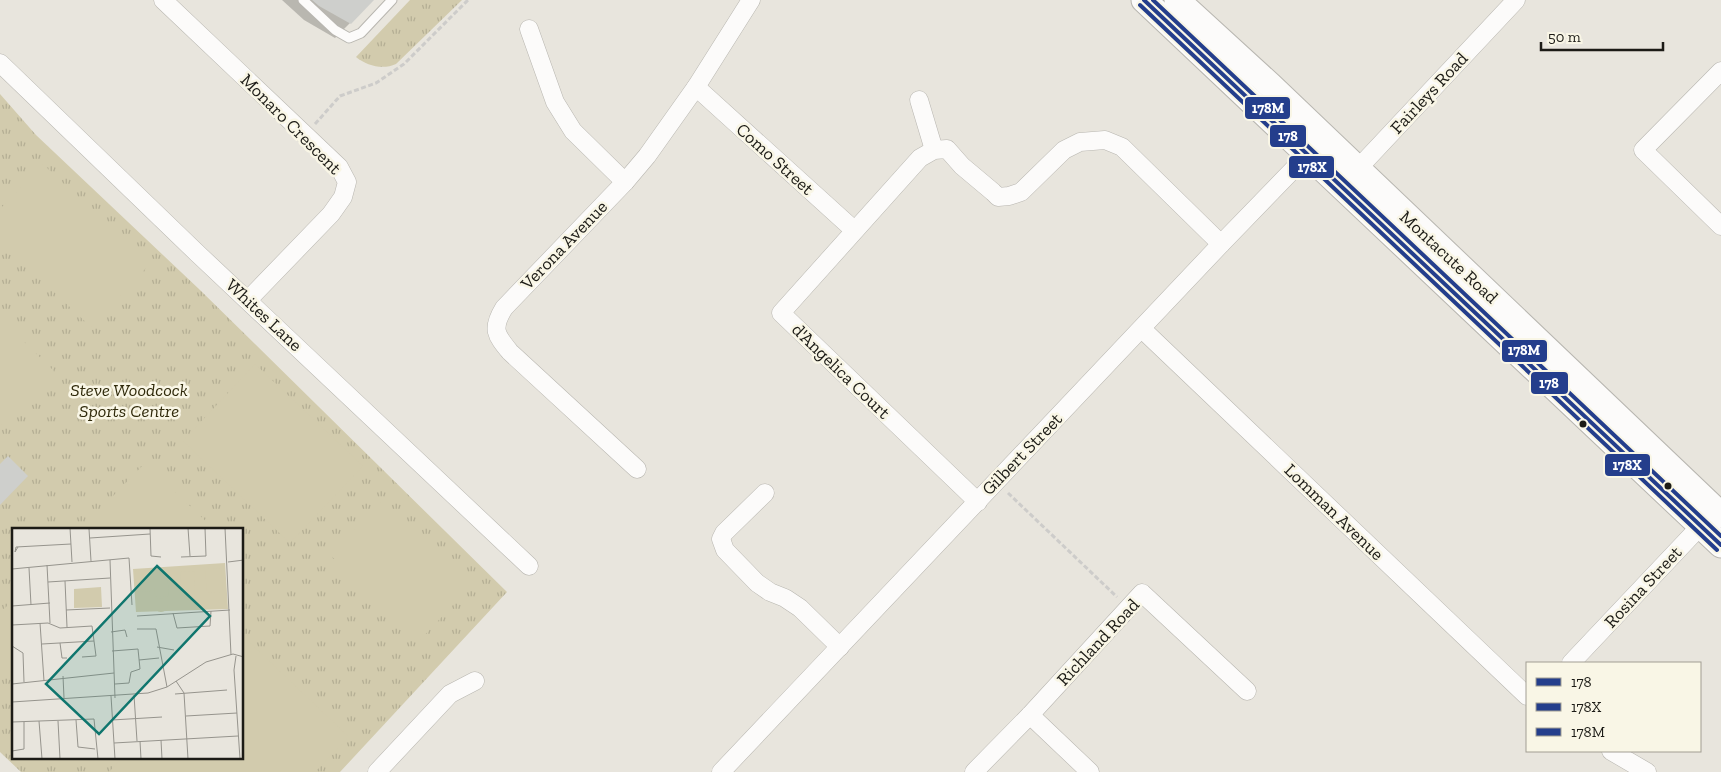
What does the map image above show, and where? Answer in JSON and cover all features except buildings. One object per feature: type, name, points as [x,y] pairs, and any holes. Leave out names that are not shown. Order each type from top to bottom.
[{"type":"main road","name":"Montacute Road","points":[[1144,0],[1174,5],[1349,178],[1712,517],[1721,545]]},
{"type":"street","name":"Monaro Crescent","points":[[164,0],[339,167],[347,182],[343,198],[331,214],[248,300]]},
{"type":"street","name":"Verona Avenue","points":[[637,469],[510,352],[496,330],[497,319],[504,308],[625,182],[646,156],[696,87],[751,0]]},
{"type":"street","name":"Fairleys Road","points":[[1349,178],[1516,0]]},
{"type":"street","points":[[530,29],[554,102],[573,131],[625,182]]},
{"type":"street","name":"Whites Lane","points":[[0,63],[529,566]]},
{"type":"street","points":[[1721,72],[1644,150],[1721,226]]},
{"type":"street","name":"Como Street","points":[[696,87],[854,230]]},
{"type":"street","points":[[919,100],[941,149],[998,196],[1009,196],[1021,192],[1064,150],[1080,142],[1105,140],[1122,147],[1221,244]]},
{"type":"street","name":"Gilbert Street","points":[[721,772],[1221,244],[1317,146]]},
{"type":"street","name":"d'Angelica Court","points":[[941,149],[920,158],[781,313],[978,502]]},
{"type":"street","name":"Lomman Avenue","points":[[1142,329],[1526,695]]},
{"type":"street","points":[[765,493],[724,533],[722,539],[725,550],[757,583],[800,608],[840,647]]},
{"type":"street","name":"Rosina Street","points":[[1572,662],[1712,517]]},
{"type":"street","name":"Richland Road","points":[[974,772],[1030,716],[1142,593],[1247,690]]},
{"type":"street","points":[[377,772],[450,694],[475,681]]},
{"type":"street","points":[[1030,716],[1090,772]]},
{"type":"street","points":[[1613,752],[1647,772]]},
{"type":"lane","points":[[303,0],[335,30],[349,38],[361,33],[392,0]]},
{"type":"path","points":[[315,125],[340,96],[376,83],[404,64],[468,0]]},
{"type":"path","points":[[1005,489],[1128,608]]},
{"type":"green space","points":[[410,0],[462,0],[396,64],[386,67],[375,66],[365,63],[356,57]]},
{"type":"green space","name":"Steve Woodcock Sports Centre","points":[[0,94],[36,135],[200,290],[507,592],[340,772],[21,772],[0,752]]},
{"type":"green space","points":[[43,164],[149,265],[91,327],[0,241],[0,209]]},
{"type":"green space","points":[[0,318],[54,371],[0,426]]},
{"type":"green space","points":[[255,364],[363,466],[290,543],[183,441]]},
{"type":"green space","points":[[145,463],[213,528],[82,528]]},
{"type":"green space","points":[[381,502],[470,587],[420,640],[330,555]]},
{"type":"green space","points":[[12,601],[12,675],[0,664],[0,613]]},
{"type":"green space","points":[[244,637],[349,737],[315,772],[109,772],[120,760],[244,760]]},
{"type":"transit line","name":"178","points":[[1144,0],[1721,545]]},
{"type":"transit line","name":"178M","points":[[1153,0],[1721,536]]},
{"type":"transit line","name":"178X","points":[[1140,5],[1717,550]]}]
